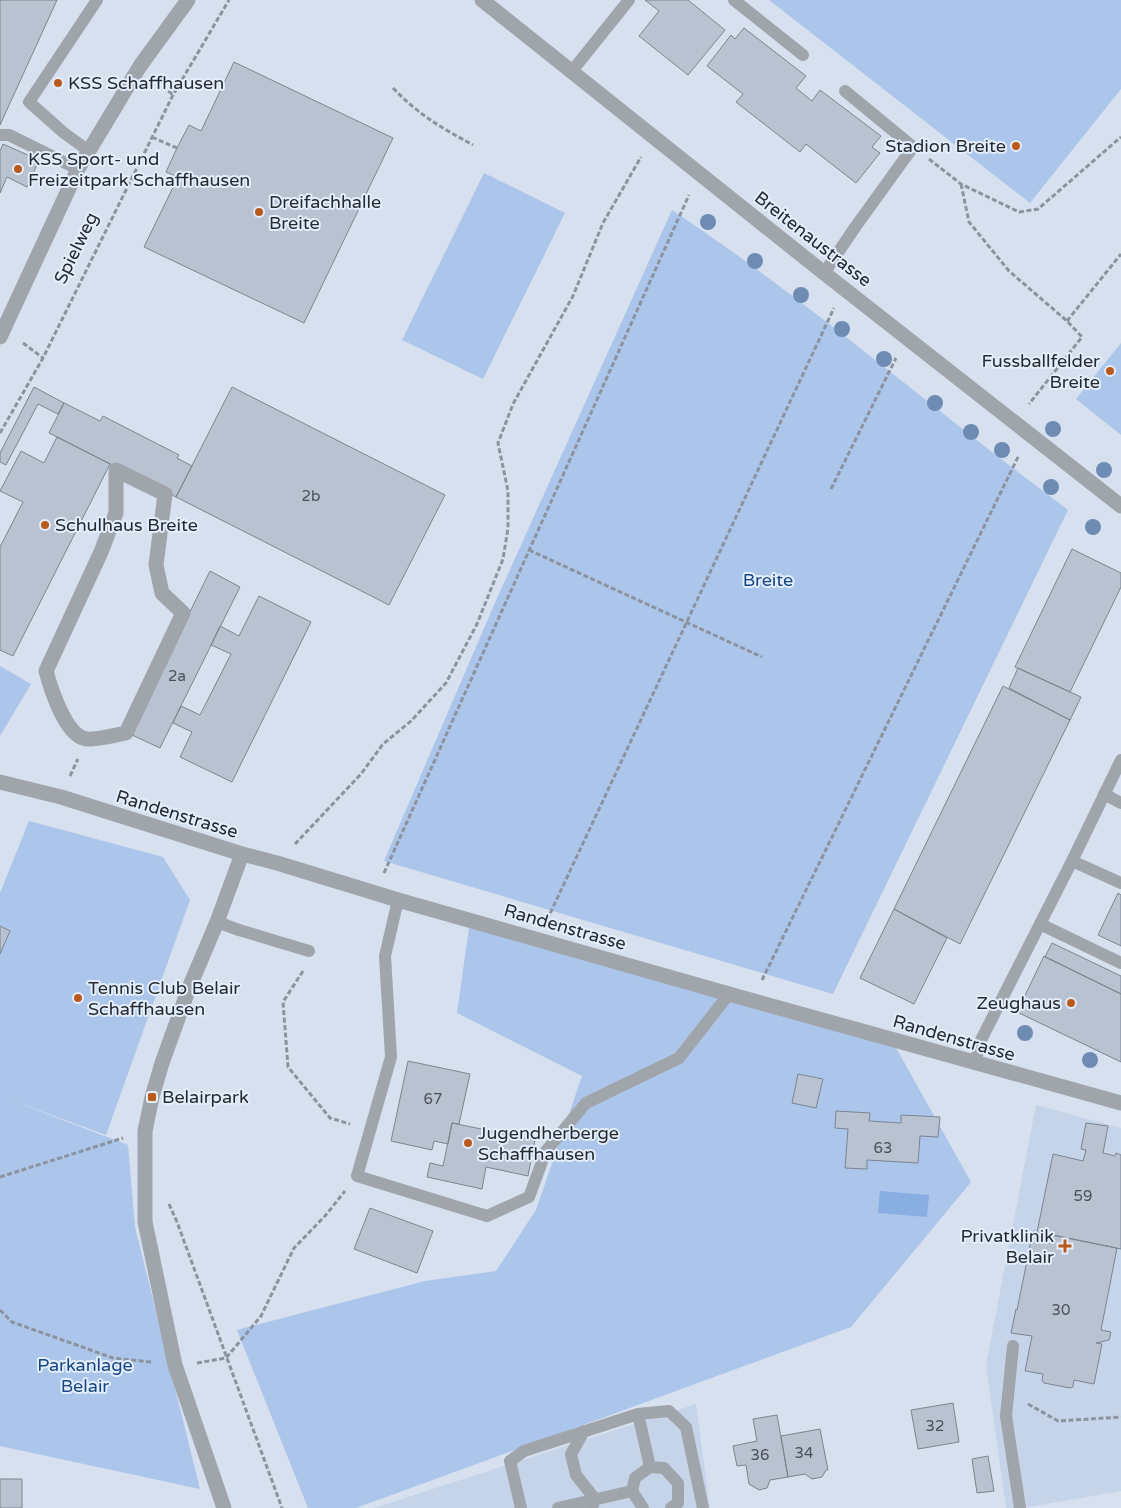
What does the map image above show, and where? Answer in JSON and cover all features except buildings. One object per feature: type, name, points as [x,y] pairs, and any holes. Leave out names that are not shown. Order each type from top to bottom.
[{"type":"street","name":"Spielweg","points":[[0,337],[78,169],[140,66],[188,0]]},
{"type":"street","name":"Breitenaustrasse","points":[[482,0],[824,273],[907,336],[1121,506]]},
{"type":"street","points":[[116,470],[165,494],[156,565],[162,593],[183,613],[126,733],[87,739],[74,733],[54,698],[46,671],[101,552],[116,513],[116,470]]},
{"type":"street","name":"Randenstrasse","points":[[0,782],[60,797],[398,900],[1121,1103]]},
{"type":"street","points":[[224,1508],[175,1366],[145,1222],[146,1131],[152,1097],[162,1063],[189,988],[217,922],[242,854]]},
{"type":"lane","points":[[89,151],[64,133],[29,102],[97,0]]},
{"type":"lane","points":[[572,71],[629,0]]},
{"type":"lane","points":[[734,0],[803,55]]},
{"type":"lane","points":[[824,273],[913,147],[845,91]]},
{"type":"lane","points":[[0,134],[9,135],[78,169]]},
{"type":"lane","points":[[975,1063],[981,1040],[1121,760]]},
{"type":"lane","points":[[1104,794],[1121,803]]},
{"type":"lane","points":[[1072,861],[1121,883]]},
{"type":"lane","points":[[398,900],[384,956],[391,1057],[357,1176],[487,1216],[529,1197],[546,1151],[586,1102],[679,1058],[729,994]]},
{"type":"lane","points":[[217,922],[309,951]]},
{"type":"lane","points":[[1040,924],[1121,963]]},
{"type":"lane","points":[[1013,1346],[1006,1416],[1020,1508]]},
{"type":"lane","points":[[521,1508],[510,1461],[524,1451],[638,1414],[670,1411],[686,1427],[703,1508]]},
{"type":"lane","points":[[638,1414],[650,1466]]},
{"type":"lane","points":[[584,1431],[571,1454],[576,1475],[594,1504]]},
{"type":"lane","points":[[642,1508],[632,1491],[635,1478],[650,1466],[664,1468],[678,1483],[678,1503],[671,1508]]},
{"type":"lane","points":[[558,1508],[594,1504],[632,1491]]},
{"type":"path","name":"Spielweg","points":[[0,433],[43,358],[173,95],[229,0]]},
{"type":"path","points":[[393,88],[411,107],[433,124],[473,146]]},
{"type":"path","points":[[277,863],[361,774],[384,744],[411,721],[446,683],[477,624],[503,558],[508,528],[508,491],[498,443],[513,404],[572,296],[603,223],[653,136]]},
{"type":"path","points":[[152,137],[177,148]]},
{"type":"path","points":[[913,147],[961,184],[1019,212],[1038,209],[1121,138]]},
{"type":"path","points":[[376,892],[699,173]]},
{"type":"path","points":[[961,184],[969,222],[1009,271],[1067,321],[1082,337],[1015,422]]},
{"type":"path","points":[[1067,321],[1121,254]]},
{"type":"path","points":[[538,939],[843,287]]},
{"type":"path","points":[[831,489],[907,336]]},
{"type":"path","points":[[752,1000],[1030,433]]},
{"type":"path","points":[[529,550],[762,657]]},
{"type":"path","points":[[60,797],[87,739]]},
{"type":"path","points":[[302,971],[283,1002],[288,1067],[330,1118],[370,1130]]},
{"type":"path","points":[[0,1177],[146,1131]]},
{"type":"path","points":[[145,1173],[163,1193],[177,1222],[282,1508]]},
{"type":"path","points":[[0,1310],[12,1322],[113,1358],[175,1366],[226,1358],[261,1316],[294,1248],[325,1216],[357,1176]]},
{"type":"path","points":[[1008,1392],[1058,1421],[1121,1417]]},
{"type":"shaded area","name":"Privatklinik Belair","points":[[1036,1105],[1121,1128],[1121,1491],[1023,1508],[1006,1508],[986,1365]]},
{"type":"shaded area","points":[[880,1191],[929,1195],[927,1217],[878,1213]]},
{"type":"shaded area","points":[[696,1404],[710,1508],[374,1508]]},
{"type":"green space","name":"Stadion Breite","points":[[769,0],[1121,0],[1121,89],[1030,203]]},
{"type":"green space","points":[[484,173],[565,213],[483,379],[402,340]]},
{"type":"green space","name":"Breite","points":[[672,210],[823,319],[1068,510],[833,994],[384,861],[494,605]]},
{"type":"green space","name":"Fussballfelder Breite","points":[[1121,343],[1121,435],[1076,399]]},
{"type":"green space","points":[[0,666],[31,684],[0,736]]},
{"type":"green space","name":"Parkanlage Belair","points":[[29,821],[163,857],[190,900],[106,1135],[5,1098],[128,1145],[135,1227],[200,1489],[0,1446],[0,893]]},
{"type":"green space","points":[[470,921],[890,1037],[971,1182],[851,1327],[356,1508],[308,1508],[237,1330],[425,1281],[496,1271],[536,1210],[582,1076],[457,1013]]},
{"type":"place","name":"KSS Schaffhausen","points":[[58,83]]},
{"type":"place","name":"Stadion Breite","points":[[1016,146]]},
{"type":"place","name":"KSS Sport- und Freizeitpark Schaffhausen","points":[[18,169]]},
{"type":"place","name":"Dreifachhalle Breite","points":[[259,212]]},
{"type":"place","name":"Fussballfelder Breite","points":[[1110,371]]},
{"type":"place","name":"Schulhaus Breite","points":[[45,525]]},
{"type":"place","name":"Tennis Club Belair Schaffhausen","points":[[78,998]]},
{"type":"place","name":"Zeughaus","points":[[1071,1003]]},
{"type":"place","name":"Belairpark","points":[[152,1097]]},
{"type":"place","name":"Jugendherberge Schaffhausen","points":[[468,1143]]},
{"type":"place","name":"Privatklinik Belair","points":[[1065,1246]]}]
